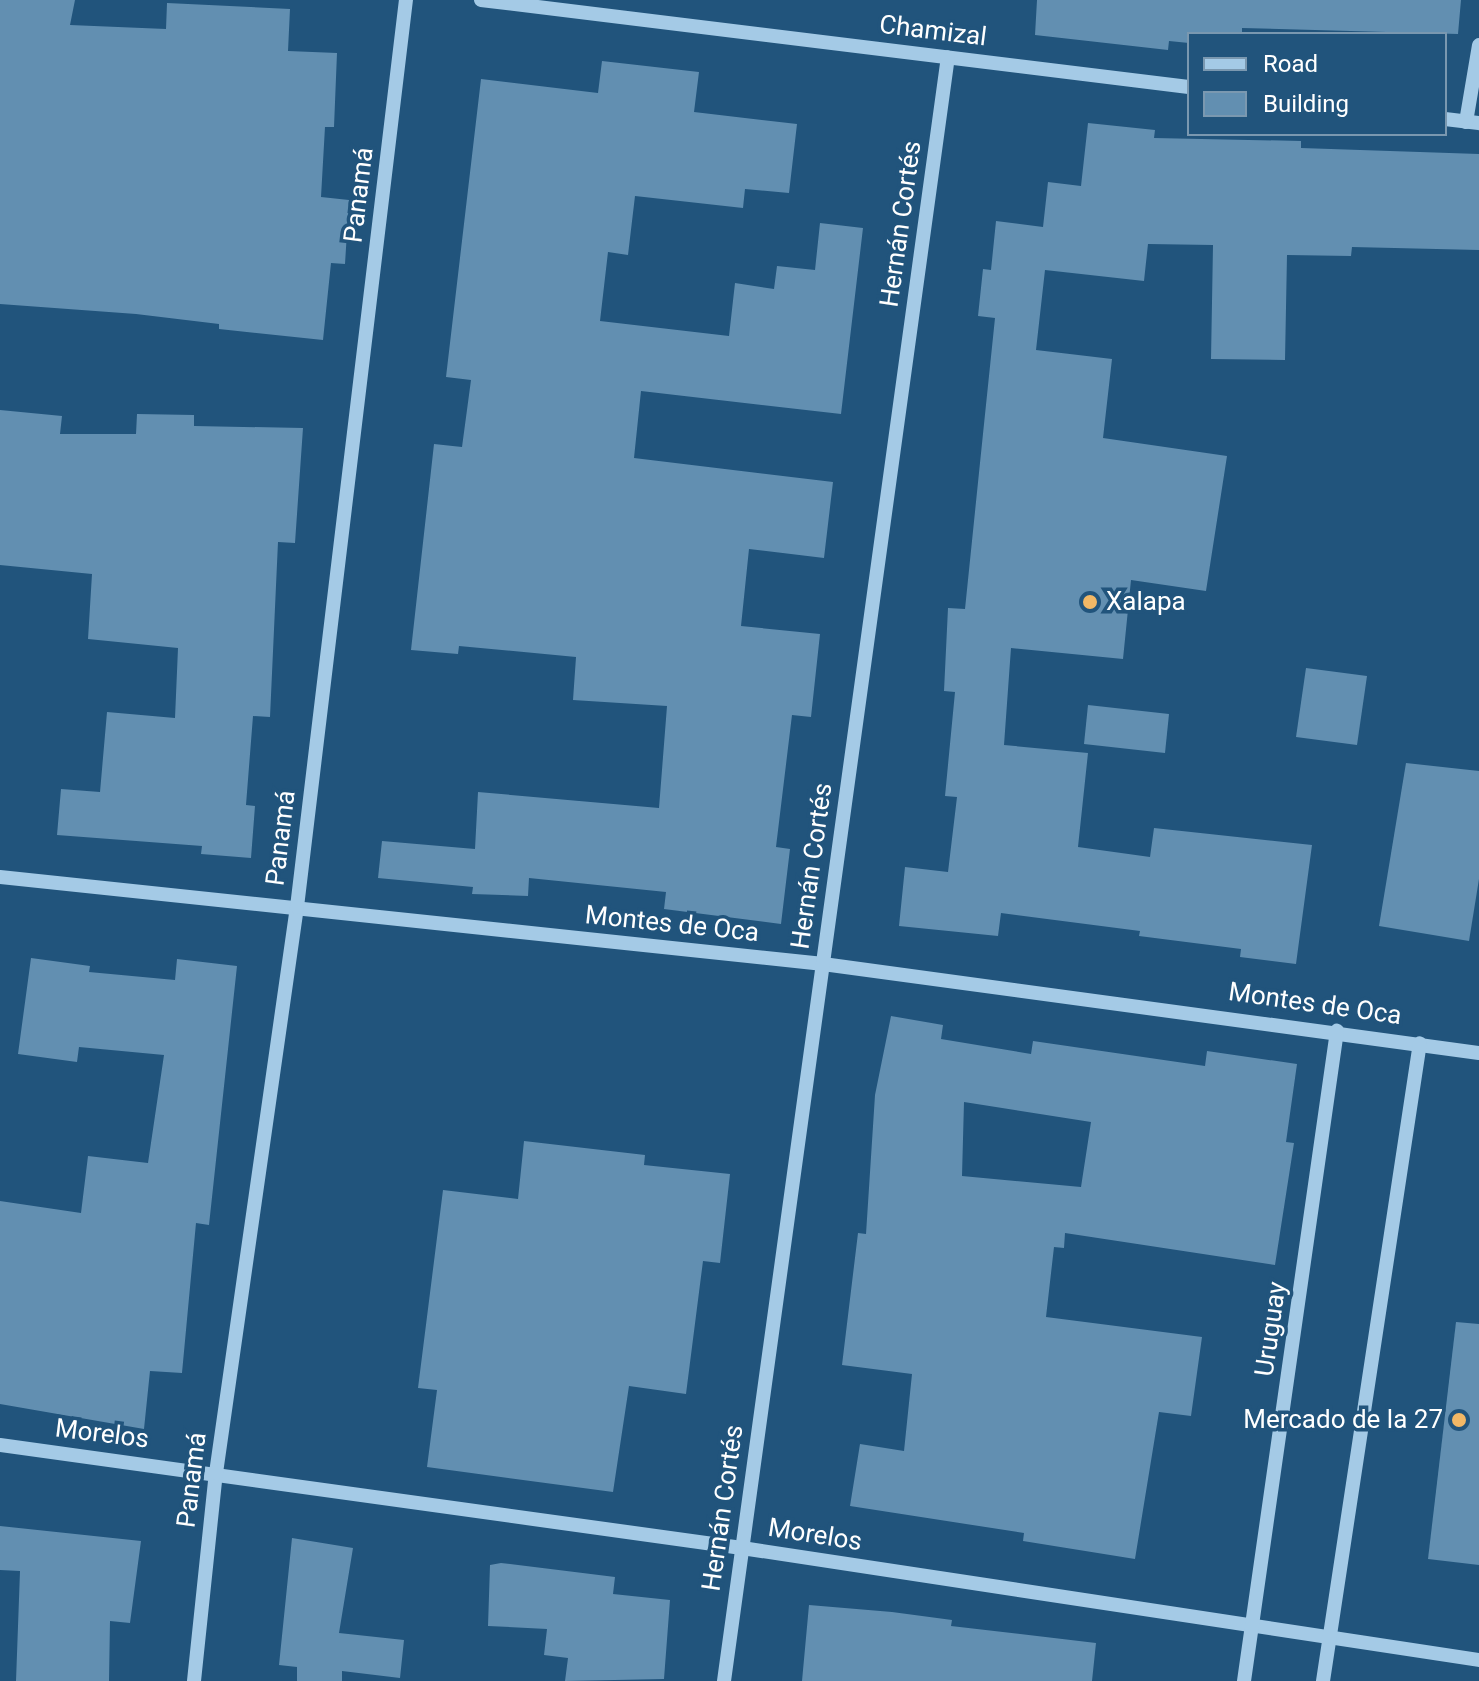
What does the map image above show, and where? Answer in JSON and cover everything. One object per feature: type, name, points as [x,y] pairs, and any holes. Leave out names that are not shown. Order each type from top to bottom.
[{"type":"street","name":"Panamá","points":[[194,1681],[216,1473],[297,907],[406,0]]},
{"type":"street","name":"Chamizal","points":[[481,0],[1187,87]]},
{"type":"street","points":[[1447,119],[1472,122],[1479,45]]},
{"type":"street","name":"Hernán Cortés","points":[[724,1681],[948,57]]},
{"type":"street","name":"Montes de Oca","points":[[0,877],[823,964],[1337,1031],[1479,1053]]},
{"type":"street","name":"Uruguay","points":[[1244,1681],[1337,1031]]},
{"type":"street","points":[[1323,1681],[1420,1043]]},
{"type":"street","name":"Morelos","points":[[0,1445],[742,1548],[1479,1660]]},
{"type":"building","points":[[0,0],[75,0],[70,25],[166,29],[167,3],[290,9],[288,51],[337,53],[334,127],[325,127],[321,197],[349,200],[345,264],[331,263],[323,340],[219,329],[219,324],[136,314],[0,304]]},
{"type":"building","points":[[1037,0],[1461,0],[1458,34],[1242,28],[1242,32],[1187,32],[1187,43],[1169,41],[1168,50],[1035,35]]},
{"type":"building","points":[[602,61],[699,72],[694,112],[797,124],[789,193],[745,189],[743,208],[635,196],[628,255],[608,252],[600,321],[729,336],[735,283],[774,289],[777,266],[815,270],[820,223],[863,228],[841,414],[641,391],[634,458],[833,482],[824,558],[749,549],[741,626],[820,634],[811,717],[792,715],[776,847],[790,849],[781,924],[664,909],[666,892],[529,878],[528,896],[472,894],[473,887],[378,878],[382,841],[475,849],[478,792],[659,808],[667,706],[573,700],[576,657],[459,646],[458,654],[411,650],[434,444],[462,447],[471,380],[446,377],[481,79],[598,93]]},
{"type":"building","points":[[1088,123],[1155,130],[1154,138],[1301,141],[1301,148],[1479,154],[1479,250],[1352,247],[1351,256],[1287,255],[1285,360],[1211,359],[1213,245],[1148,244],[1144,281],[1045,270],[1036,350],[1112,359],[1103,438],[1227,456],[1206,591],[1131,580],[1123,659],[1011,648],[1004,745],[1088,753],[1078,847],[1150,857],[1154,828],[1312,845],[1296,964],[1240,957],[1241,949],[1139,936],[1140,931],[1001,913],[998,936],[899,926],[905,867],[948,872],[957,797],[945,796],[955,692],[944,691],[948,608],[965,609],[995,318],[978,316],[983,269],[991,270],[996,221],[1043,227],[1048,182],[1081,186]]},
{"type":"building","points":[[0,410],[62,416],[60,434],[136,434],[137,414],[194,415],[194,426],[303,428],[295,543],[278,542],[270,717],[253,716],[246,805],[255,806],[251,858],[201,854],[202,846],[57,835],[61,789],[100,792],[107,712],[175,718],[178,648],[88,639],[92,574],[0,565]]},
{"type":"building","points":[[1306,668],[1367,676],[1357,745],[1296,737]]},
{"type":"building","points":[[1088,705],[1169,714],[1165,753],[1084,744]]},
{"type":"building","points":[[1406,763],[1479,771],[1479,879],[1469,941],[1379,926]]},
{"type":"building","points":[[31,958],[90,966],[89,972],[175,980],[177,959],[237,966],[209,1225],[196,1223],[182,1373],[150,1371],[144,1429],[0,1404],[0,1201],[81,1213],[88,1156],[148,1163],[164,1055],[79,1047],[77,1062],[18,1054]]},
{"type":"building","points":[[891,1016],[943,1025],[941,1039],[1031,1054],[1033,1041],[1205,1066],[1207,1051],[1297,1064],[1286,1142],[1294,1143],[1275,1265],[1065,1233],[1064,1248],[1054,1247],[1046,1317],[1202,1337],[1191,1416],[1159,1412],[1135,1559],[1023,1541],[1024,1533],[850,1506],[860,1444],[904,1451],[912,1374],[842,1365],[858,1233],[866,1234],[875,1095]],"holes":[[[964,1102],[1091,1122],[1081,1187],[962,1176]]]},
{"type":"building","points":[[524,1141],[645,1155],[644,1165],[730,1174],[720,1263],[703,1261],[686,1394],[629,1386],[613,1492],[427,1467],[437,1390],[418,1388],[443,1190],[518,1199]]},
{"type":"building","points":[[1456,1322],[1479,1324],[1479,1565],[1428,1559]]},
{"type":"building","points":[[0,1526],[141,1541],[130,1623],[110,1621],[109,1681],[16,1681],[20,1571],[0,1570]]},
{"type":"building","points":[[292,1538],[353,1548],[339,1633],[404,1640],[400,1678],[342,1671],[342,1681],[297,1681],[297,1667],[279,1665]]},
{"type":"building","points":[[501,1563],[615,1577],[613,1594],[670,1600],[664,1679],[565,1681],[568,1658],[544,1655],[547,1629],[488,1626],[490,1565]]},
{"type":"building","points":[[809,1605],[892,1612],[952,1620],[951,1626],[1096,1643],[1092,1681],[802,1681]]},
{"type":"place","name":"Xalapa","points":[[1090,602]]},
{"type":"place","name":"Mercado de la 27","points":[[1459,1420]]}]
